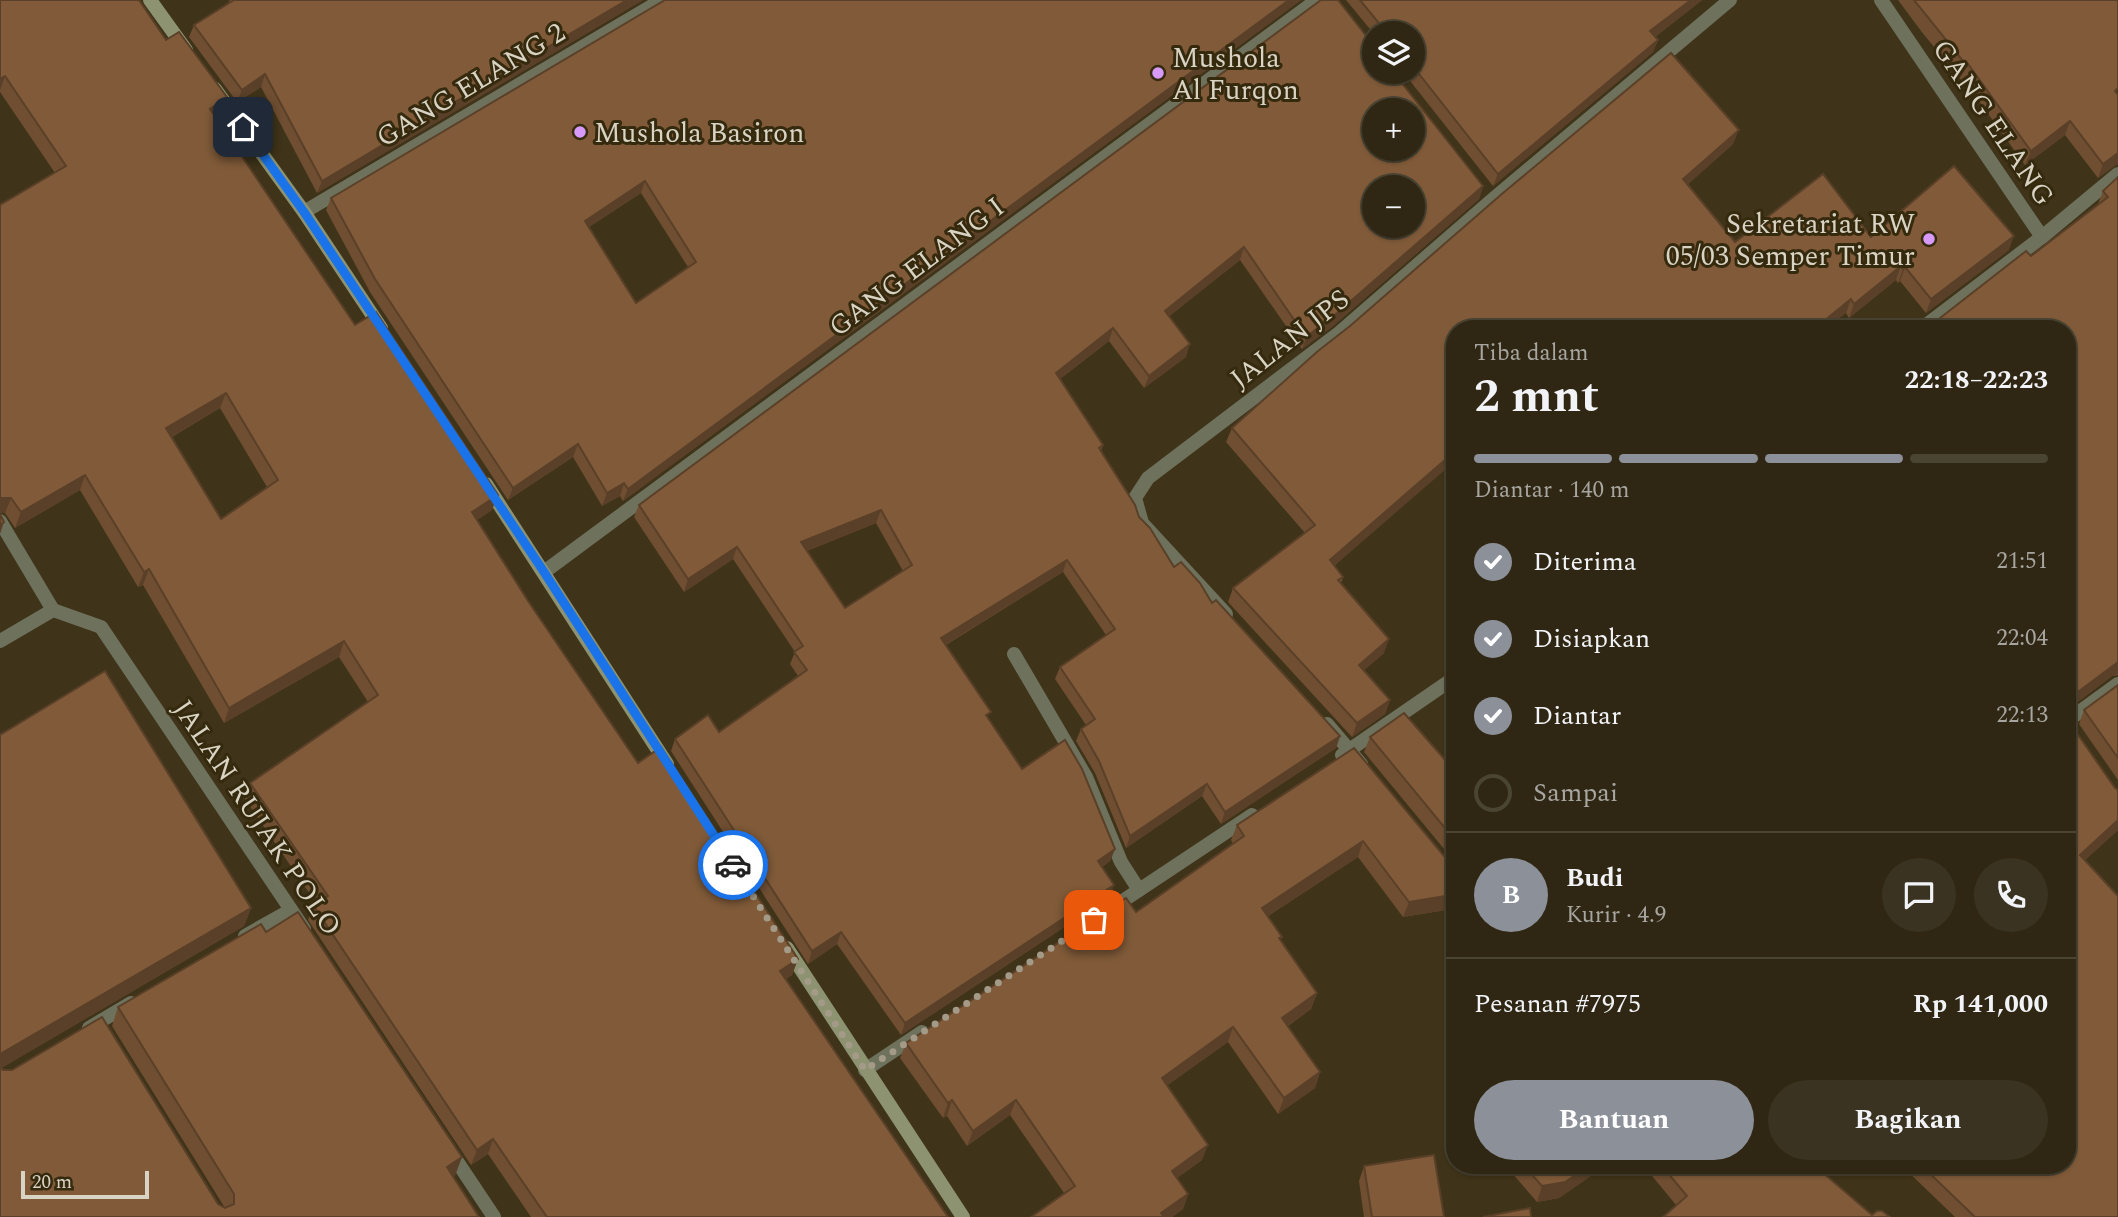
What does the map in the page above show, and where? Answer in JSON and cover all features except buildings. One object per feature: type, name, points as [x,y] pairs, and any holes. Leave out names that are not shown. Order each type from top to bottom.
[{"type":"street","points":[[150,0],[304,212],[389,340]]},
{"type":"street","name":"GANG ELANG 2","points":[[304,212],[662,0]]},
{"type":"street","name":"GANG ELANG I","points":[[544,572],[1317,0]]},
{"type":"street","name":"JALAN JPS","points":[[1233,622],[1142,523],[1135,499],[1148,478],[1339,333],[1488,195],[1730,0]]},
{"type":"street","name":"GANG ELANG","points":[[1881,0],[2042,237]]},
{"type":"street","points":[[1933,320],[2042,237],[2118,174]]},
{"type":"street","points":[[474,468],[678,781]]},
{"type":"street","points":[[0,522],[53,610],[0,640]]},
{"type":"street","name":"JALAN RUJAK POLO","points":[[53,610],[101,627],[313,944]]},
{"type":"street","points":[[1014,654],[1086,777],[1122,862],[1139,890]]},
{"type":"street","points":[[1328,765],[1446,684]]},
{"type":"street","points":[[2076,721],[2118,684]]},
{"type":"street","points":[[1315,711],[1373,779]]},
{"type":"street","points":[[1105,912],[1261,809]]},
{"type":"street","points":[[229,945],[291,909]]},
{"type":"street","points":[[775,931],[963,1217]]},
{"type":"street","points":[[76,1035],[101,1028],[146,994]]},
{"type":"street","points":[[865,1070],[933,1025]]},
{"type":"street","points":[[442,1137],[494,1217]]},
{"type":"way so far","points":[[733,865],[865,1070],[1094,920]]},
{"type":"place","name":"Mushola Al Furqon","points":[[1158,73]]},
{"type":"place","name":"Mushola Basiron","points":[[580,132]]},
{"type":"place","name":"Sekretariat RW 05/03 Semper Timur","points":[[1929,239]]},
{"type":"route","points":[[243,127],[304,212],[544,572],[733,865]]}]
